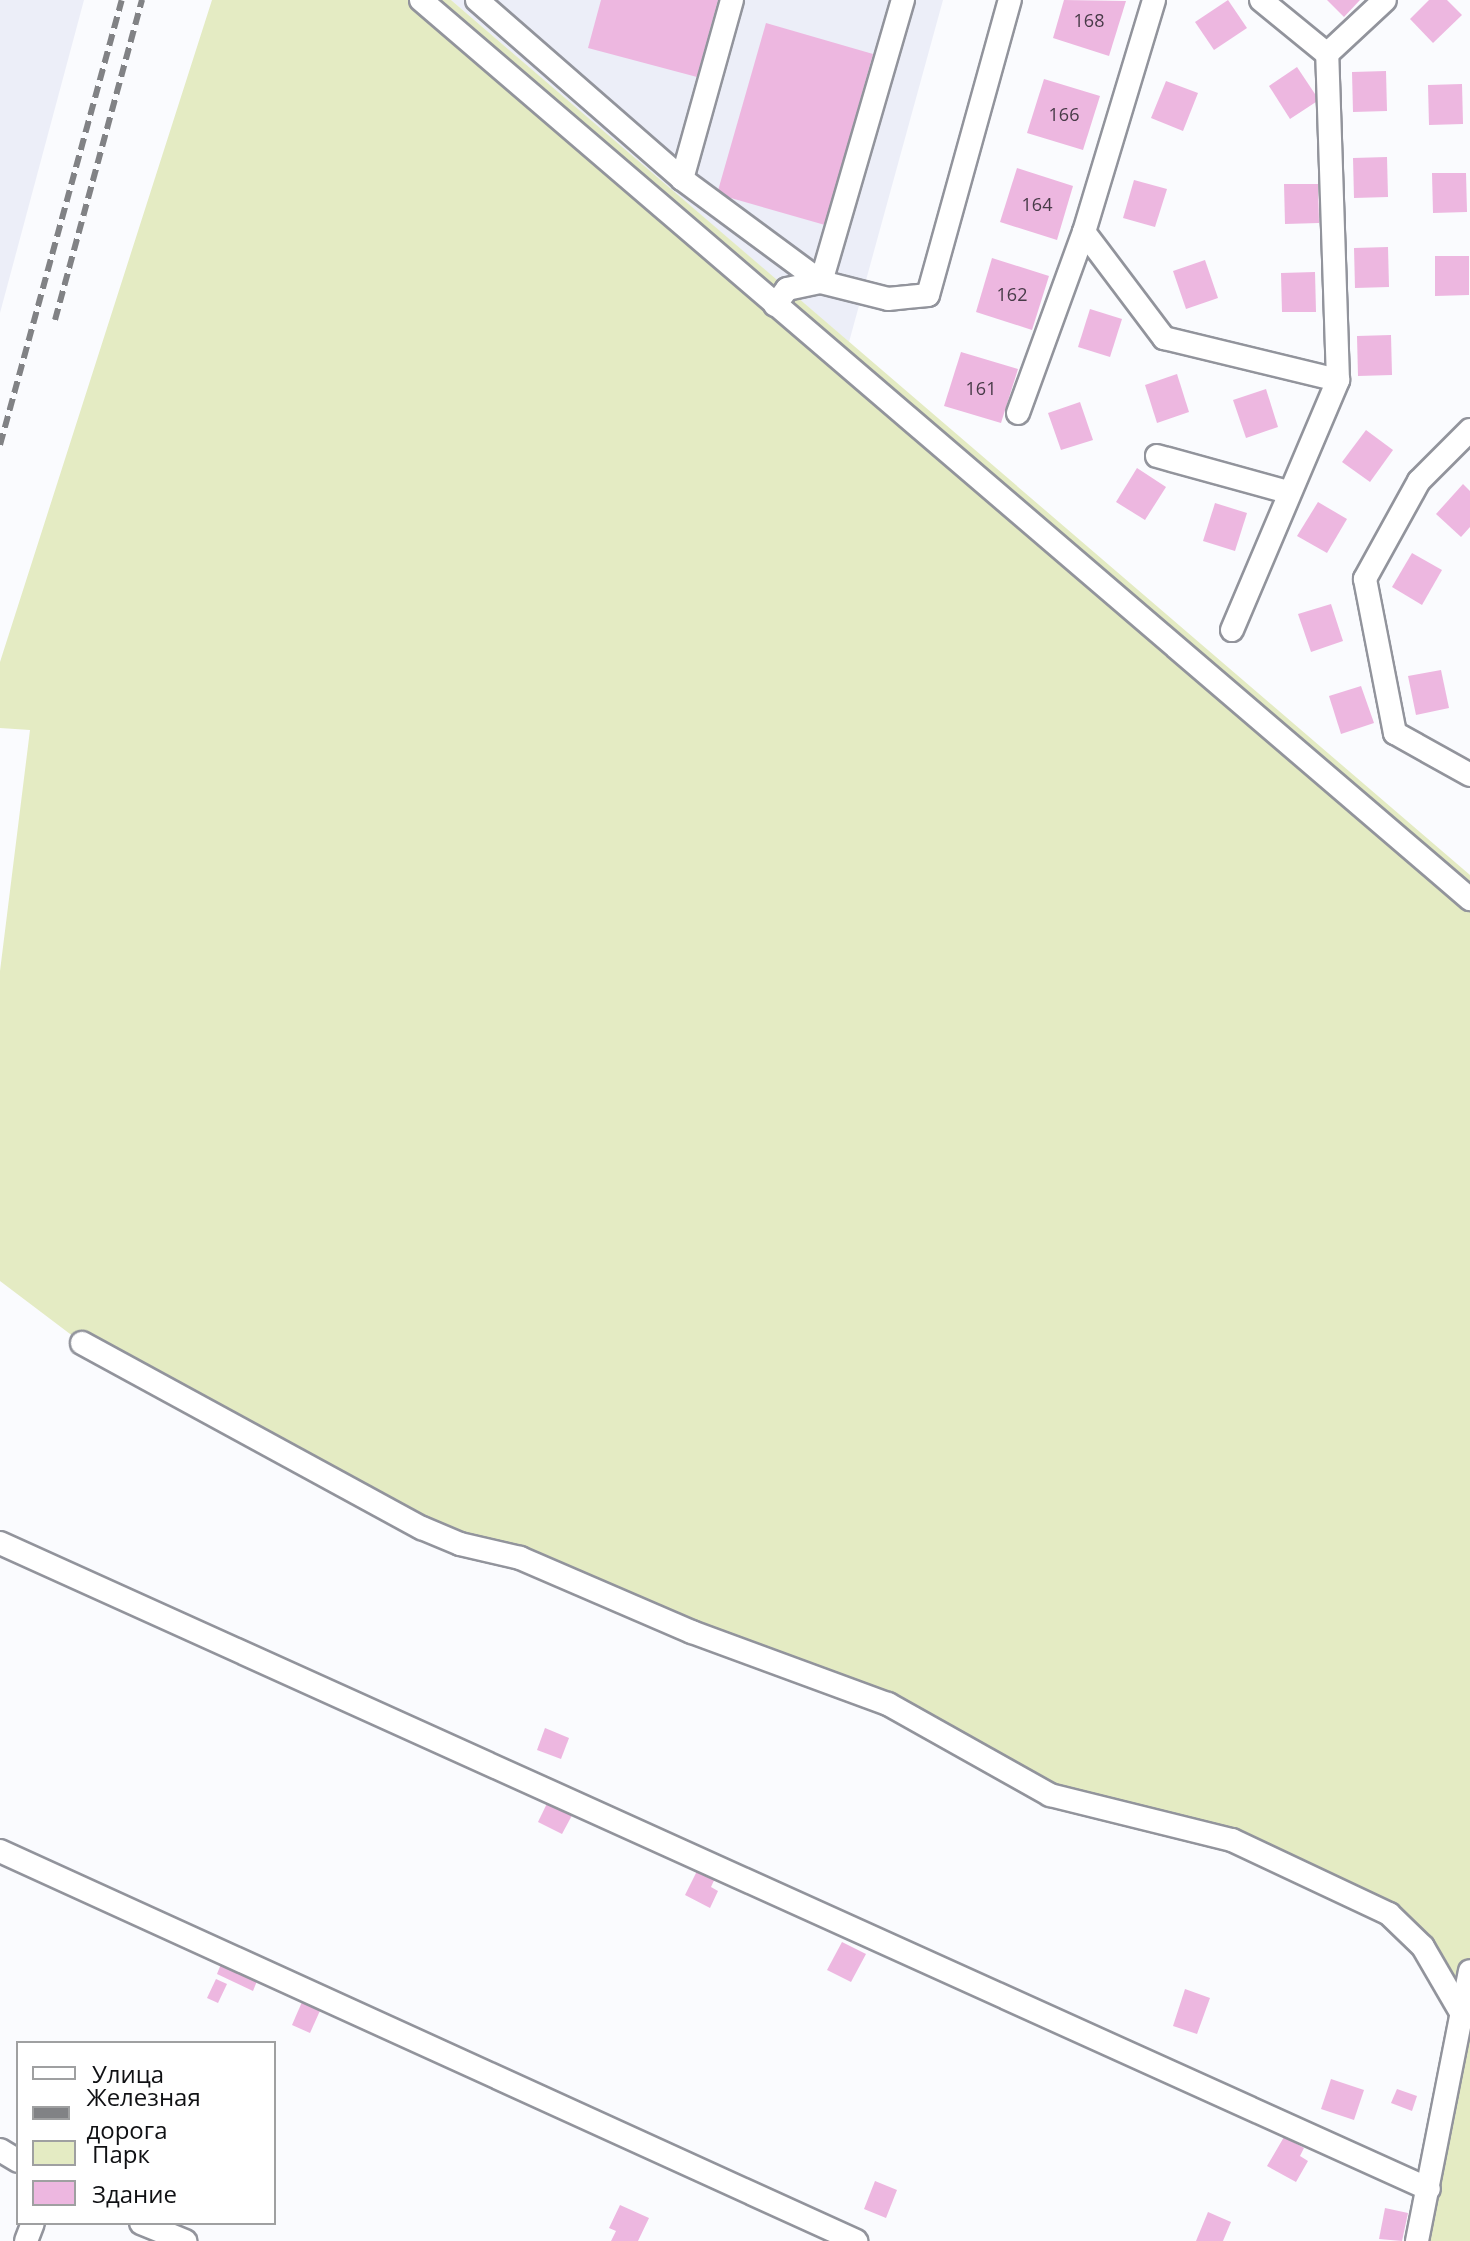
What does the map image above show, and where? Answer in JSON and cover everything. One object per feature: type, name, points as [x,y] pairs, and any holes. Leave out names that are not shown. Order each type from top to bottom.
[{"type":"street","points":[[421,0],[1470,899]]},
{"type":"street","points":[[477,0],[682,179],[821,282],[888,299],[928,295],[1010,0]]},
{"type":"street","points":[[682,179],[732,0]]},
{"type":"street","points":[[821,282],[903,0]]},
{"type":"street","points":[[1018,413],[1084,232],[1154,0]]},
{"type":"street","points":[[1232,630],[1338,380],[1327,54],[1261,0]]},
{"type":"street","points":[[1327,54],[1385,0]]},
{"type":"street","points":[[1084,232],[1164,338],[1338,380]]},
{"type":"street","points":[[775,305],[787,289],[821,282]]},
{"type":"street","points":[[1470,430],[1419,481],[1365,579],[1395,733],[1470,775]]},
{"type":"street","points":[[1157,456],[1288,492]]},
{"type":"street","points":[[82,1343],[422,1528],[460,1544],[520,1558],[692,1632],[888,1704],[1050,1795],[1232,1840],[1389,1914],[1423,1947],[1462,2014]]},
{"type":"street","points":[[0,1543],[1429,2189]]},
{"type":"street","points":[[0,1851],[856,2241]]},
{"type":"street","points":[[1417,2241],[1470,1971]]},
{"type":"street","points":[[146,2225],[185,2241]]},
{"type":"shaded area","points":[[0,0],[84,0],[0,313]]},
{"type":"shaded area","points":[[451,0],[943,0],[849,342],[787,289]]},
{"type":"green space","points":[[212,0],[451,0],[1470,875],[1470,2241],[1418,2241],[1462,2015],[1389,1914],[1232,1840],[1079,1806],[888,1704],[460,1544],[82,1343],[0,1281],[0,971],[30,730],[0,728],[0,662]]},
{"type":"building","points":[[601,0],[718,0],[697,77],[588,48]]},
{"type":"building","points":[[1064,0],[1126,1],[1109,56],[1053,38]]},
{"type":"building","points":[[1228,0],[1247,28],[1214,50],[1195,22]]},
{"type":"building","points":[[1327,0],[1360,0],[1344,17]]},
{"type":"building","points":[[1429,0],[1447,0],[1462,15],[1433,43],[1410,19]]},
{"type":"building","points":[[766,23],[873,54],[825,225],[717,194]]},
{"type":"building","points":[[1297,67],[1319,100],[1290,119],[1269,86]]},
{"type":"building","points":[[1386,71],[1387,111],[1353,112],[1352,72]]},
{"type":"building","points":[[1044,79],[1100,96],[1083,150],[1027,133]]},
{"type":"building","points":[[1166,81],[1198,93],[1183,131],[1151,118]]},
{"type":"building","points":[[1462,84],[1463,124],[1429,125],[1428,85]]},
{"type":"building","points":[[1387,157],[1388,197],[1354,198],[1353,158]]},
{"type":"building","points":[[1017,168],[1073,186],[1057,240],[1000,222]]},
{"type":"building","points":[[1432,173],[1466,173],[1467,212],[1433,213]]},
{"type":"building","points":[[1134,180],[1167,189],[1155,227],[1123,218]]},
{"type":"building","points":[[1284,184],[1318,184],[1319,223],[1285,224]]},
{"type":"building","points":[[1388,247],[1389,287],[1355,288],[1354,248]]},
{"type":"building","points":[[1435,256],[1469,256],[1469,295],[1435,296]]},
{"type":"building","points":[[992,258],[1049,276],[1032,330],[976,312]]},
{"type":"building","points":[[1205,260],[1218,298],[1186,309],[1173,271]]},
{"type":"building","points":[[1315,272],[1316,312],[1282,312],[1281,273]]},
{"type":"building","points":[[1090,309],[1122,319],[1110,357],[1078,347]]},
{"type":"building","points":[[1391,335],[1392,375],[1358,376],[1357,336]]},
{"type":"building","points":[[961,352],[1018,369],[1001,423],[944,406]]},
{"type":"building","points":[[1177,374],[1189,412],[1157,423],[1145,385]]},
{"type":"building","points":[[1266,389],[1278,427],[1246,438],[1233,400]]},
{"type":"building","points":[[1080,402],[1093,440],[1061,450],[1048,413]]},
{"type":"building","points":[[1366,430],[1393,450],[1370,482],[1342,462]]},
{"type":"building","points":[[1137,468],[1166,487],[1145,520],[1116,502]]},
{"type":"building","points":[[1463,484],[1470,491],[1470,527],[1461,537],[1436,514]]},
{"type":"building","points":[[1318,502],[1347,519],[1327,553],[1297,536]]},
{"type":"building","points":[[1215,503],[1247,513],[1235,551],[1203,541]]},
{"type":"building","points":[[1412,553],[1442,570],[1422,605],[1392,587]]},
{"type":"building","points":[[1331,604],[1343,641],[1311,652],[1298,614]]},
{"type":"building","points":[[1441,670],[1449,708],[1416,715],[1408,676]]},
{"type":"building","points":[[1361,686],[1374,723],[1341,734],[1329,696]]},
{"type":"building","points":[[545,1728],[569,1738],[561,1759],[537,1750]]},
{"type":"building","points":[[552,1793],[577,1806],[562,1834],[538,1822]]},
{"type":"building","points":[[700,1865],[717,1874],[711,1887],[718,1891],[710,1908],[685,1895]]},
{"type":"building","points":[[842,1942],[866,1954],[851,1982],[827,1970]]},
{"type":"building","points":[[223,1959],[259,1976],[253,1991],[217,1974]]},
{"type":"building","points":[[216,1979],[227,1984],[218,2003],[207,1998]]},
{"type":"building","points":[[1185,1989],[1210,1998],[1197,2034],[1173,2026]]},
{"type":"building","points":[[305,1995],[323,2004],[310,2033],[292,2025]]},
{"type":"building","points":[[1331,2079],[1364,2090],[1354,2120],[1321,2109]]},
{"type":"building","points":[[1397,2089],[1417,2096],[1412,2111],[1391,2103]]},
{"type":"building","points":[[1284,2137],[1304,2148],[1300,2156],[1308,2161],[1296,2182],[1267,2166]]},
{"type":"building","points":[[875,2181],[897,2190],[886,2218],[864,2209]]},
{"type":"building","points":[[620,2205],[649,2218],[638,2241],[611,2241],[616,2231],[609,2228]]},
{"type":"building","points":[[1385,2208],[1408,2213],[1402,2241],[1379,2239]]},
{"type":"building","points":[[1208,2212],[1231,2222],[1223,2241],[1196,2241]]},
{"type":"railway","points":[[0,445],[122,0]]},
{"type":"railway","points":[[55,320],[142,0]]}]
